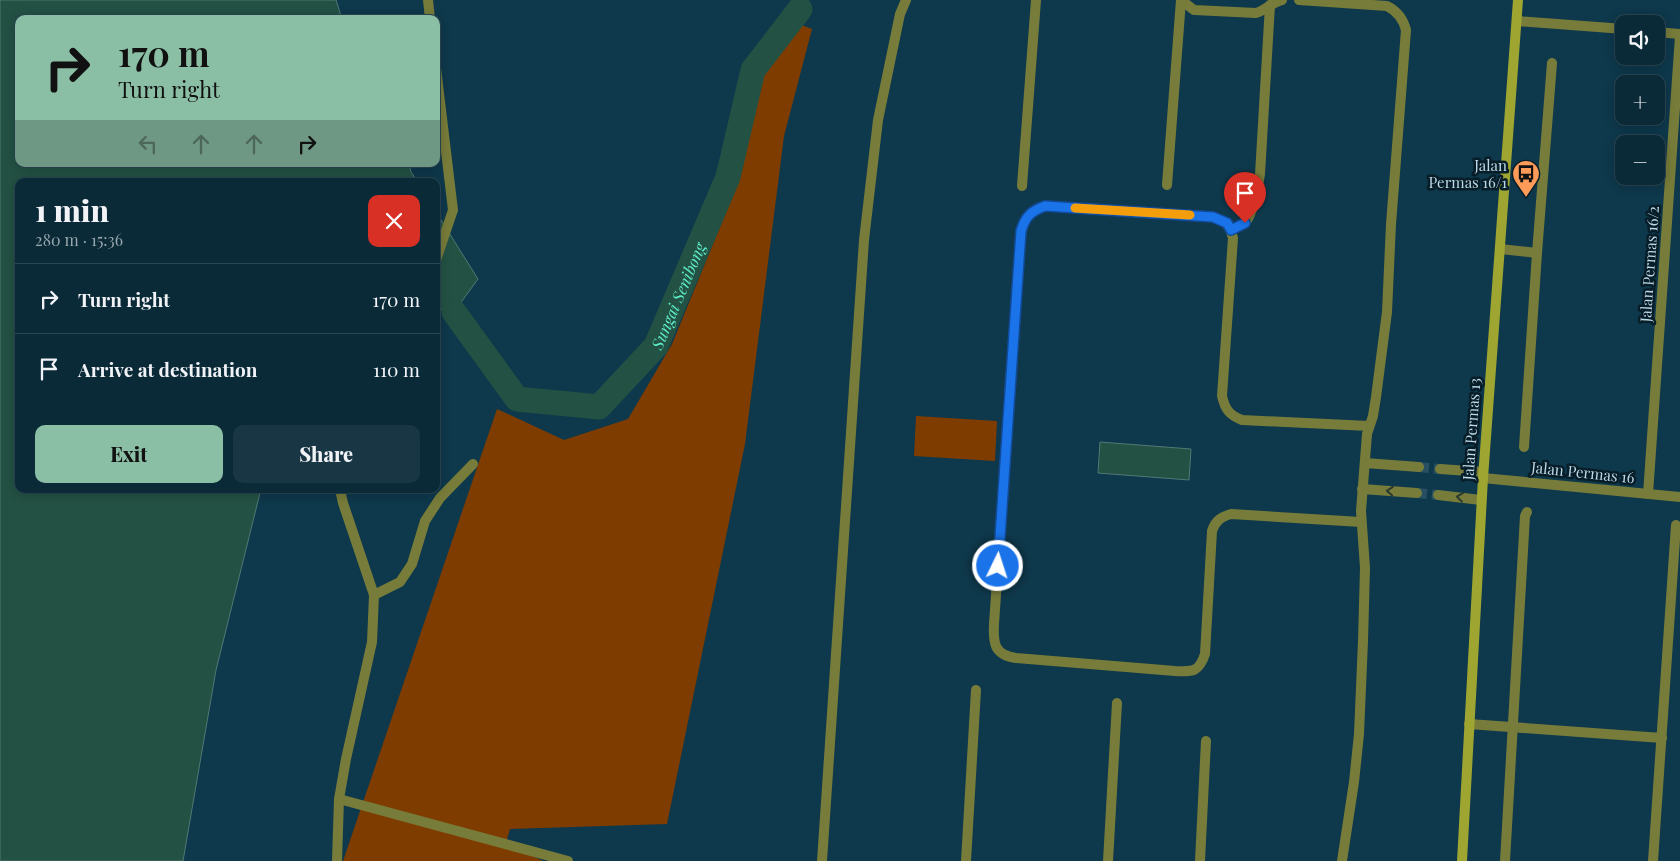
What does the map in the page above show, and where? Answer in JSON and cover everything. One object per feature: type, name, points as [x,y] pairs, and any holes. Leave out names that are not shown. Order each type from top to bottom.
[{"type":"main road","name":"Jalan Permas 13","points":[[1462,861],[1481,500],[1518,0]]},
{"type":"street","points":[[428,0],[430,15]]},
{"type":"street","points":[[822,861],[864,240],[878,120],[900,14],[906,0]]},
{"type":"street","points":[[1022,186],[1036,0]]},
{"type":"street","points":[[1181,0],[1194,10],[1256,13],[1282,0]]},
{"type":"street","points":[[1167,185],[1181,0]]},
{"type":"street","points":[[1299,0],[1387,6],[1398,13],[1403,20],[1406,30],[1391,224],[1387,312],[1376,397],[1367,434],[1364,463],[1361,522],[1365,568],[1358,734],[1354,782],[1342,861]]},
{"type":"street","points":[[1231,230],[1242,225],[1247,220],[1256,195],[1260,174],[1270,5]]},
{"type":"street","points":[[1517,21],[1615,29]]},
{"type":"street","points":[[1665,33],[1680,35]]},
{"type":"street","name":"Jalan Permas 16/2","points":[[1648,494],[1680,35]]},
{"type":"street","points":[[1524,447],[1552,63]]},
{"type":"street","points":[[440,101],[453,210],[440,248]]},
{"type":"street","points":[[1361,522],[1231,514],[1220,518],[1212,531],[1205,654],[1202,664],[1196,670],[1186,672],[1016,658],[1005,655],[996,648],[993,636],[994,614],[1020,241],[1024,221],[1029,214],[1045,206],[1213,217],[1227,223],[1233,238],[1222,396],[1228,412],[1242,420],[1370,426]]},
{"type":"street","points":[[1500,249],[1537,253]]},
{"type":"street","points":[[1364,463],[1419,467]]},
{"type":"street","points":[[374,595],[400,582],[412,564],[425,521],[440,498],[474,464]]},
{"type":"street","name":"Jalan Permas 16","points":[[1440,469],[1680,497]]},
{"type":"street","points":[[1362,489],[1417,493]]},
{"type":"street","points":[[337,861],[340,799],[346,759],[372,642],[374,595],[340,493]]},
{"type":"street","points":[[1438,495],[1481,500]]},
{"type":"street","points":[[1505,861],[1526,512]]},
{"type":"street","points":[[1653,861],[1676,525]]},
{"type":"street","points":[[966,861],[976,690]]},
{"type":"street","points":[[1108,861],[1117,704]]},
{"type":"street","points":[[1469,724],[1662,738]]},
{"type":"street","points":[[1200,861],[1206,741]]},
{"type":"street","points":[[340,799],[568,861]]},
{"type":"shaded area","points":[[0,0],[336,0],[341,15],[15,15],[15,167],[410,167],[415,178],[15,178],[15,493],[260,493],[216,670],[183,861],[0,861]]},
{"type":"shaded area","points":[[796,23],[812,29],[784,136],[745,444],[667,824],[510,829],[506,843],[543,861],[343,861],[497,409],[564,440],[628,419],[672,344],[738,183],[762,73]]},
{"type":"shaded area","points":[[440,218],[478,279],[454,312],[440,309]]},
{"type":"shaded area","points":[[916,416],[997,421],[995,461],[914,456]]},
{"type":"shaded area","points":[[1100,442],[1191,449],[1189,480],[1098,473]]},
{"type":"waterway","name":"Sungai Senibong","points":[[800,9],[805,0]]},
{"type":"waterway","name":"Sungai Senibong","points":[[454,312],[517,399],[599,407],[656,346],[728,177],[753,70],[800,9]]},
{"type":"tunnel","points":[[1419,467],[1440,469]]},
{"type":"tunnel","points":[[1417,493],[1438,495]]},
{"type":"slow traffic","points":[[1075,208],[1190,215]]},
{"type":"place","name":"Jalan Permas 16/1","points":[[1526,198]]},
{"type":"route","points":[[998,566],[1021,231],[1024,221],[1029,214],[1045,206],[1213,217],[1227,223],[1231,230],[1245,223]]}]
